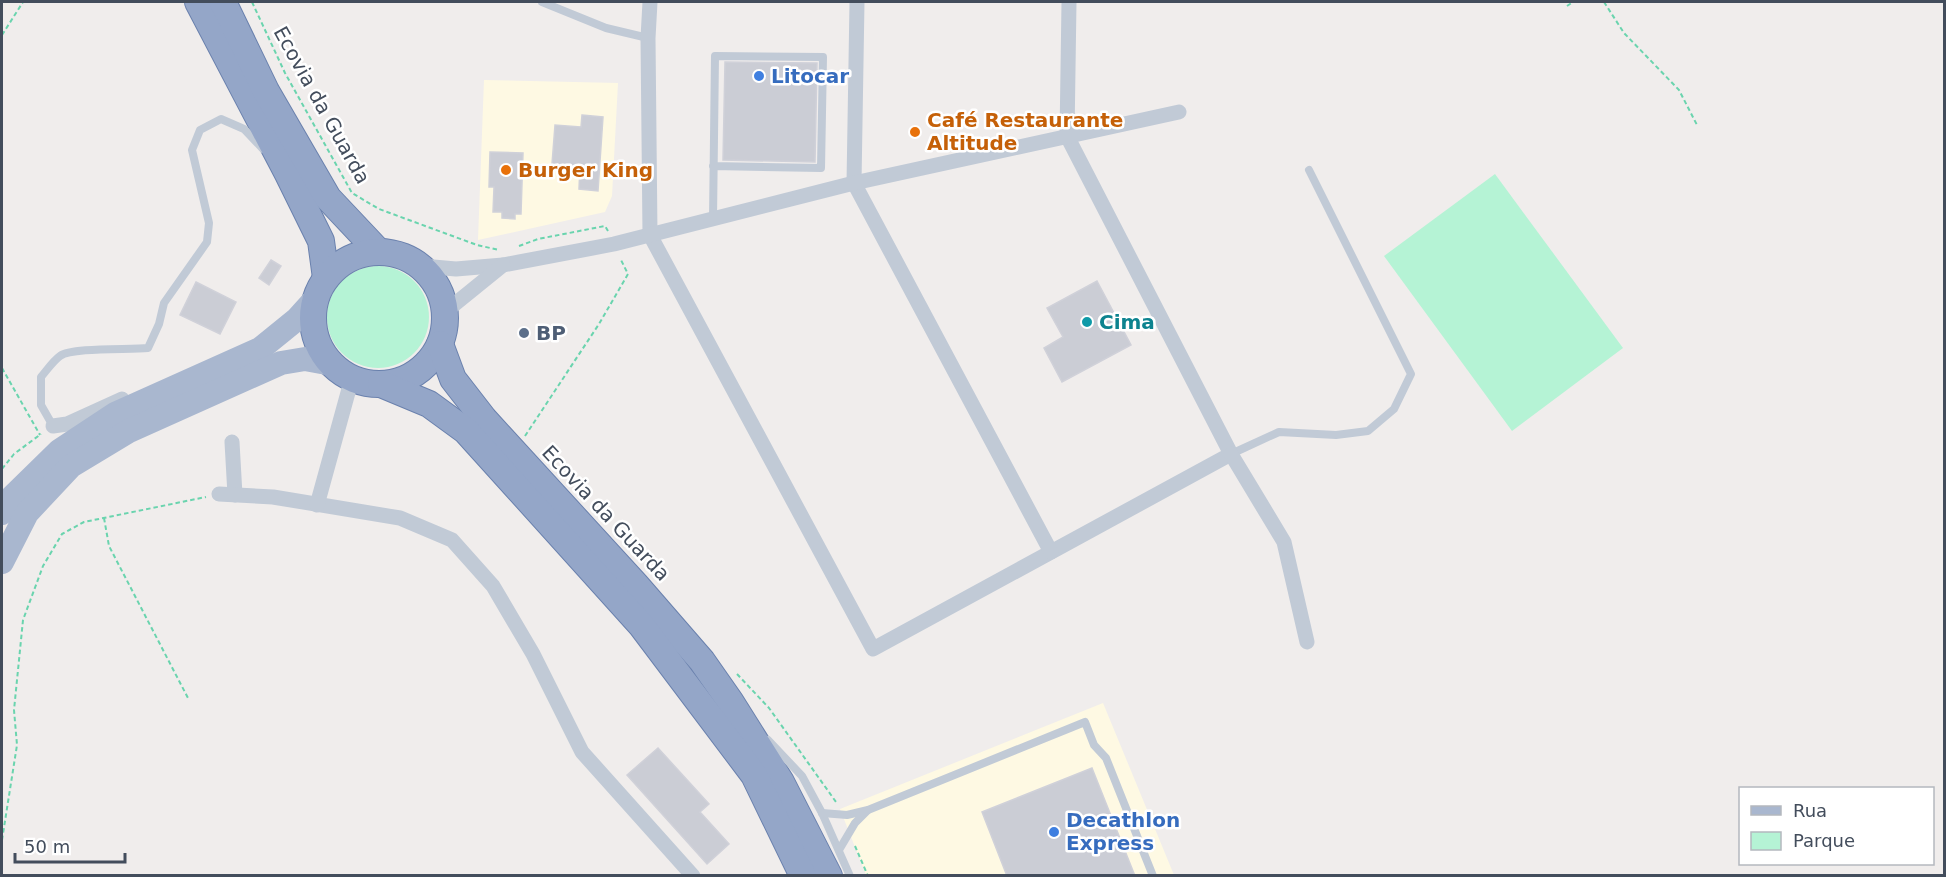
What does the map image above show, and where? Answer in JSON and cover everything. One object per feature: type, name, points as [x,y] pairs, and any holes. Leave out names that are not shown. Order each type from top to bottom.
[{"type":"highway","points":[[198,2],[321,241],[321,288],[313,316],[315,334],[321,350],[342,371],[366,383],[381,384],[399,381],[416,373],[430,360],[440,344],[445,328],[446,312],[442,295],[434,279],[422,266],[401,255],[378,251],[358,254],[340,264],[321,288]]},
{"type":"highway","points":[[223,2],[266,91],[328,198],[378,251]]},
{"type":"highway","points":[[440,344],[453,379],[484,419],[636,585],[702,661],[781,782],[829,876]]},
{"type":"highway","points":[[381,384],[429,404],[466,431],[641,625],[754,775],[802,876]]},
{"type":"main road","points":[[2,513],[8,501],[59,451],[115,414],[260,349],[297,319],[321,288]]},
{"type":"main road","points":[[2,562],[27,513],[70,466],[129,431],[281,363],[305,359],[342,371]]},
{"type":"street","points":[[650,2],[648,38],[650,235],[873,649],[1231,454]]},
{"type":"street","points":[[857,2],[854,183],[1051,552]]},
{"type":"street","points":[[1069,2],[1067,136],[1231,454],[1284,542],[1307,642]]},
{"type":"street","points":[[422,266],[456,268],[504,258],[614,244],[854,183],[1179,112]]},
{"type":"street","points":[[446,312],[504,258]]},
{"type":"street","points":[[317,505],[342,371]]},
{"type":"street","points":[[53,426],[67,424],[146,387],[190,380]]},
{"type":"street","points":[[232,442],[235,495]]},
{"type":"street","points":[[219,494],[273,497],[400,518],[452,540],[493,586],[533,654],[582,752],[693,876]]},
{"type":"lane","points":[[542,2],[606,28],[648,38]]},
{"type":"lane","points":[[713,166],[821,168],[823,57],[715,56],[713,166],[713,219]]},
{"type":"lane","points":[[53,426],[41,405],[41,377],[61,355],[89,349],[148,348],[159,324],[164,303],[207,242],[209,223],[192,150],[200,130],[221,119],[244,129],[288,174]]},
{"type":"lane","points":[[1231,454],[1279,432],[1336,435],[1368,431],[1394,409],[1411,374],[1309,170]]},
{"type":"lane","points":[[730,701],[802,776],[822,813],[850,876]]},
{"type":"lane","points":[[822,813],[847,815],[868,810],[1085,722],[1094,745],[1106,758],[1153,876]]},
{"type":"lane","points":[[839,850],[855,824],[868,810]]},
{"type":"path","points":[[2,35],[23,2]]},
{"type":"path","name":"Ecovia da Guarda","points":[[252,2],[285,73],[352,193],[379,209],[477,245],[504,258]]},
{"type":"path","points":[[1567,6],[1573,2]]},
{"type":"path","points":[[1604,2],[1624,33],[1678,90],[1697,125]]},
{"type":"path","name":"Ecovia da Guarda","points":[[516,247],[538,239],[605,226],[628,274],[599,324],[521,441]]},
{"type":"path","points":[[2,368],[40,435]]},
{"type":"path","points":[[2,469],[14,454],[53,426]]},
{"type":"path","points":[[2,840],[17,745],[14,710],[22,620],[43,566],[62,534],[84,522],[219,494]]},
{"type":"path","points":[[104,518],[109,546],[189,700]]},
{"type":"path","points":[[737,674],[769,708],[834,798],[841,814]]},
{"type":"path","points":[[849,833],[868,876]]},
{"type":"shaded area","points":[[484,80],[618,83],[612,196],[605,212],[478,240]]},
{"type":"shaded area","points":[[1103,703],[1174,875],[866,875],[840,809]]},
{"type":"green space","points":[[1495,174],[1623,348],[1512,431],[1384,256]]},
{"type":"green space","points":[[378,266],[398,270],[414,281],[425,297],[429,317],[425,337],[414,353],[398,364],[378,368],[358,364],[342,353],[331,337],[327,317],[331,297],[342,281],[358,270]]},
{"type":"building","points":[[725,62],[817,63],[815,162],[723,160]]},
{"type":"building","points":[[582,115],[603,117],[598,191],[579,189],[580,166],[552,164],[555,125],[581,127]]},
{"type":"building","name":"Burger King","points":[[490,152],[523,153],[521,214],[515,214],[515,219],[502,218],[502,212],[493,212],[494,187],[489,187]]},
{"type":"building","points":[[271,260],[281,266],[269,285],[259,278]]},
{"type":"building","name":"Cima","points":[[1097,281],[1131,345],[1062,382],[1044,348],[1063,337],[1047,308]]},
{"type":"building","points":[[196,282],[236,302],[220,334],[180,315]]},
{"type":"building","points":[[658,748],[709,804],[700,812],[729,844],[707,864],[627,775]]},
{"type":"building","points":[[1092,768],[1135,876],[1007,876],[982,812]]},
{"type":"place","name":"Litocar","points":[[759,76]]},
{"type":"place","name":"Café Restaurante Altitude","points":[[915,132]]},
{"type":"place","name":"Burger King","points":[[506,170]]},
{"type":"place","name":"Cima","points":[[1087,322]]},
{"type":"place","name":"BP","points":[[524,333]]},
{"type":"place","name":"Decathlon Express","points":[[1054,832]]}]
